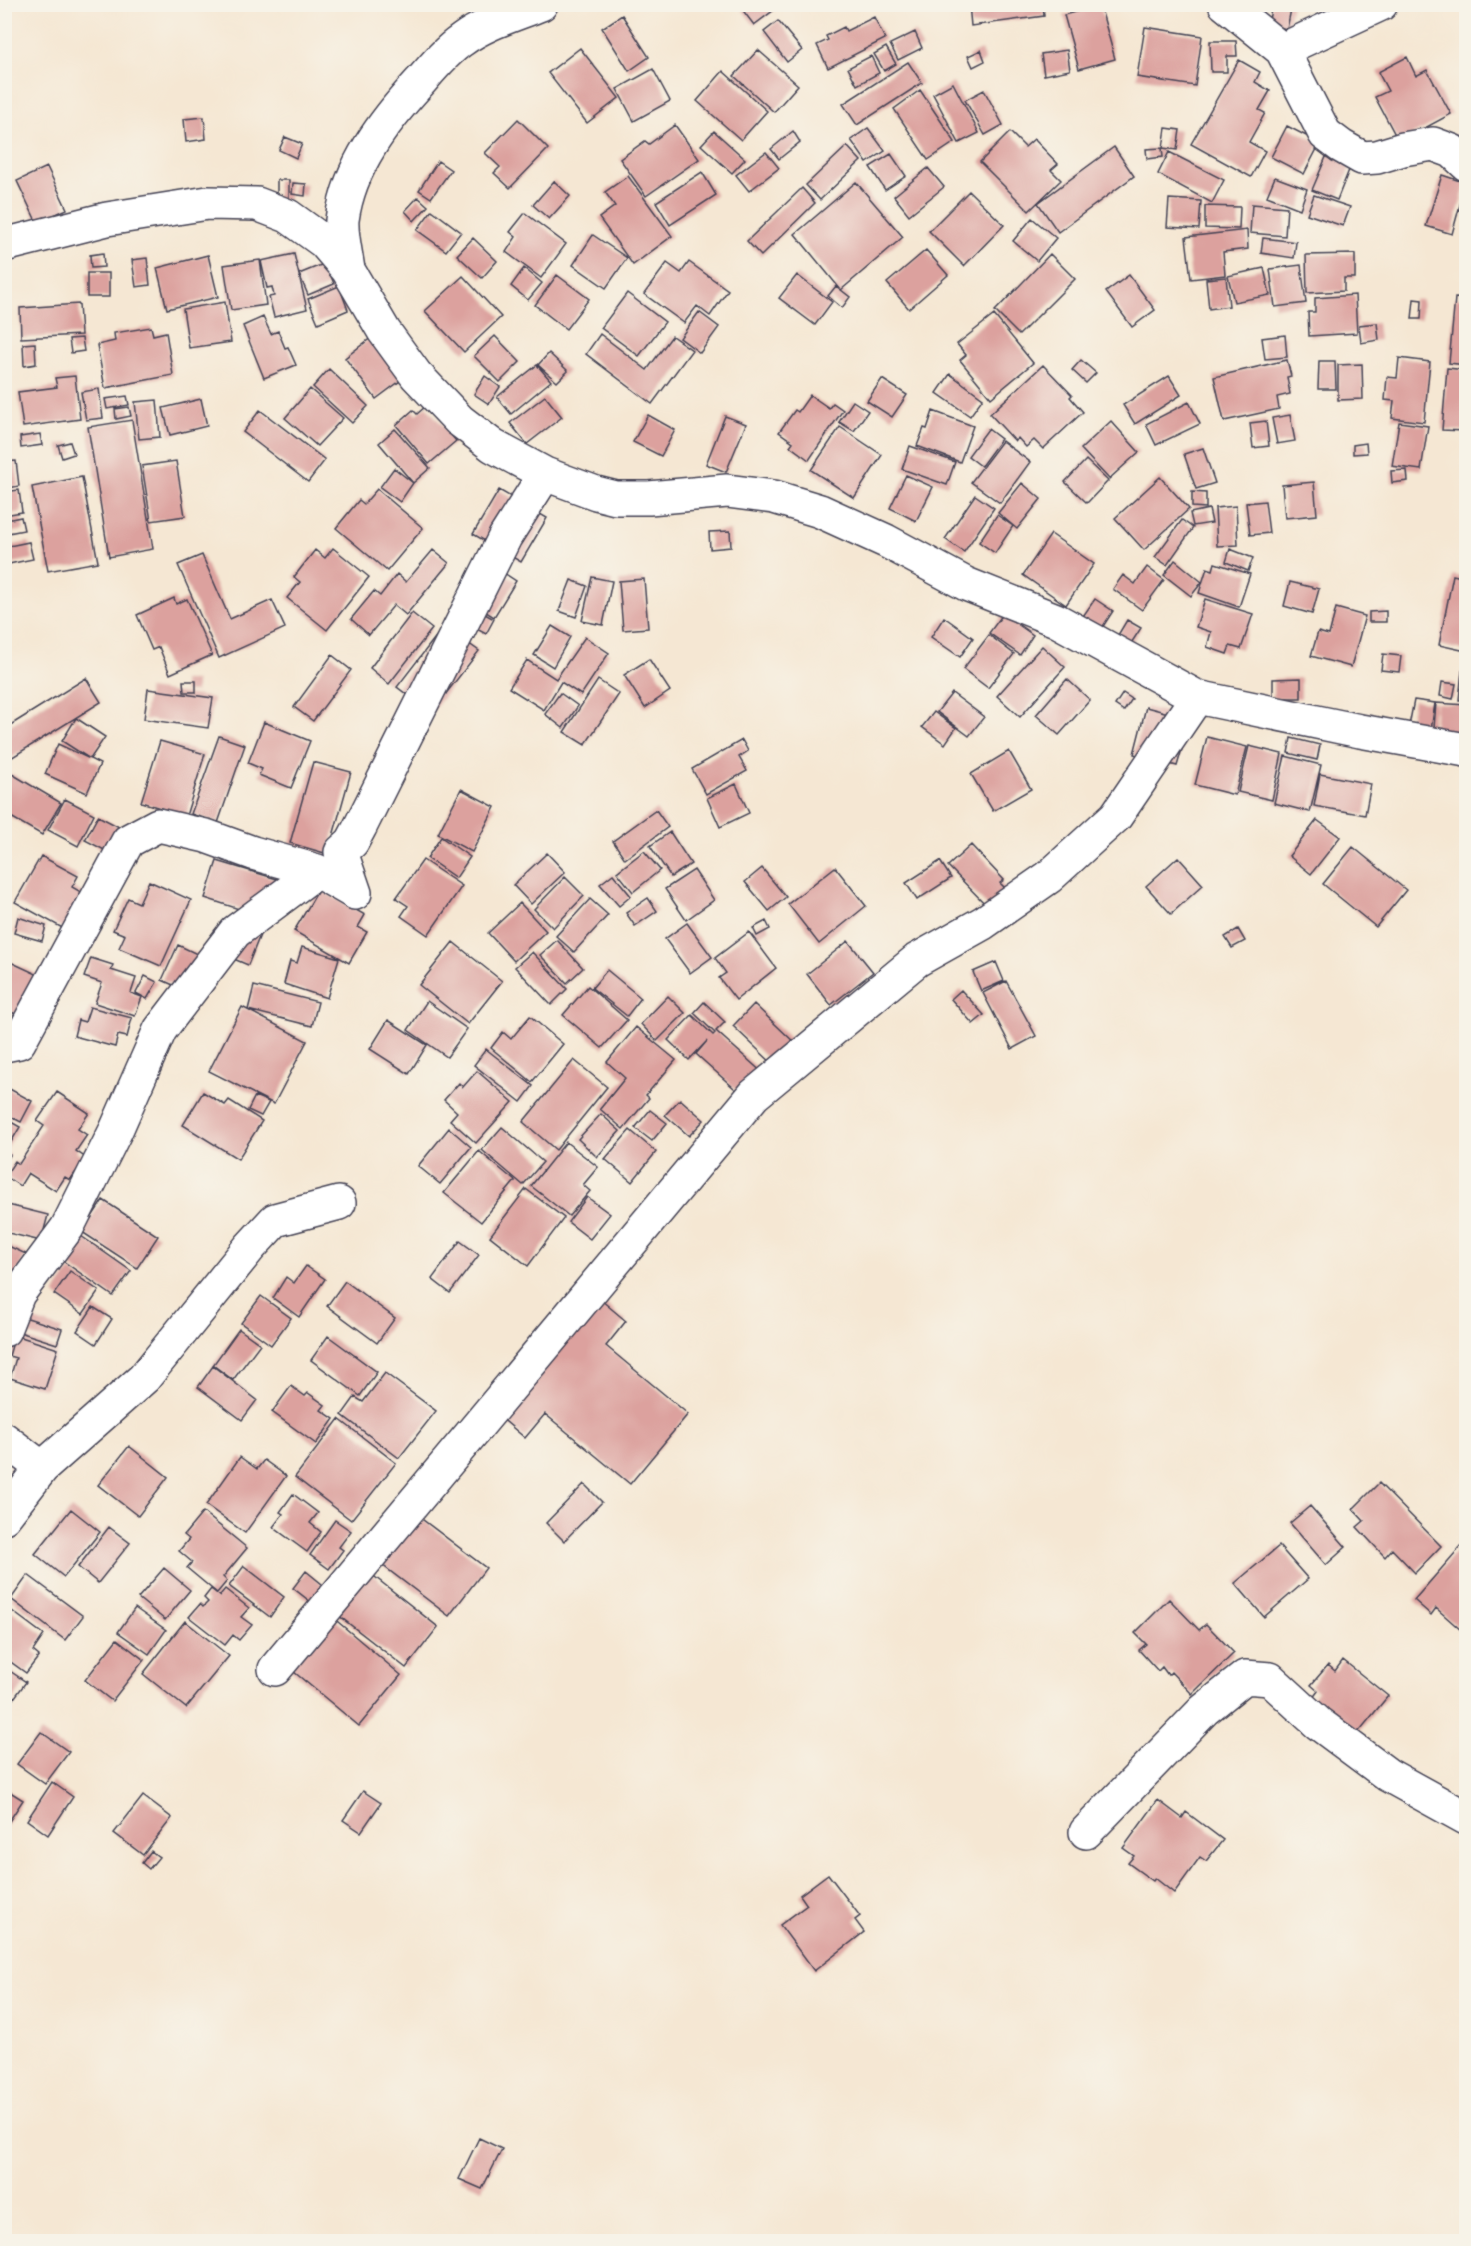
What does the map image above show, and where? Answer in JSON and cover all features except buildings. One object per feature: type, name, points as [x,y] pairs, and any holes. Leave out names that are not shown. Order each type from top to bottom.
[{"type":"street","points":[[348,270],[342,221],[352,183],[366,153],[391,114],[440,58],[462,40],[486,26],[541,4]]},
{"type":"street","points":[[1225,4],[1282,50],[1325,134],[1341,146],[1362,158],[1377,157],[1403,149],[1433,144],[1452,151],[1467,164]]},
{"type":"street","points":[[1282,50],[1381,4]]},
{"type":"street","points":[[4,245],[107,219],[208,203],[257,204],[288,216],[324,242],[348,270],[384,331],[416,375],[459,420],[493,446],[545,474],[596,494],[616,498],[649,498],[727,491],[774,497],[820,511],[886,541],[966,584],[1056,620],[1197,697],[1360,731],[1467,750]]},
{"type":"street","points":[[9,1048],[128,841],[158,825],[206,836],[317,871],[355,893],[341,852],[352,842],[506,537],[545,474]]},
{"type":"street","points":[[275,1668],[754,1095],[917,960],[983,923],[1049,877],[1116,816],[1197,697]]},
{"type":"street","points":[[4,1329],[18,1294],[67,1228],[116,1130],[160,1029],[235,932],[317,871]]},
{"type":"street","points":[[4,1517],[42,1468],[144,1378],[250,1247],[275,1221],[339,1203]]},
{"type":"street","points":[[4,1439],[42,1468]]},
{"type":"street","points":[[1086,1832],[1204,1710],[1245,1677],[1270,1679],[1318,1723],[1388,1775],[1467,1818]]}]
